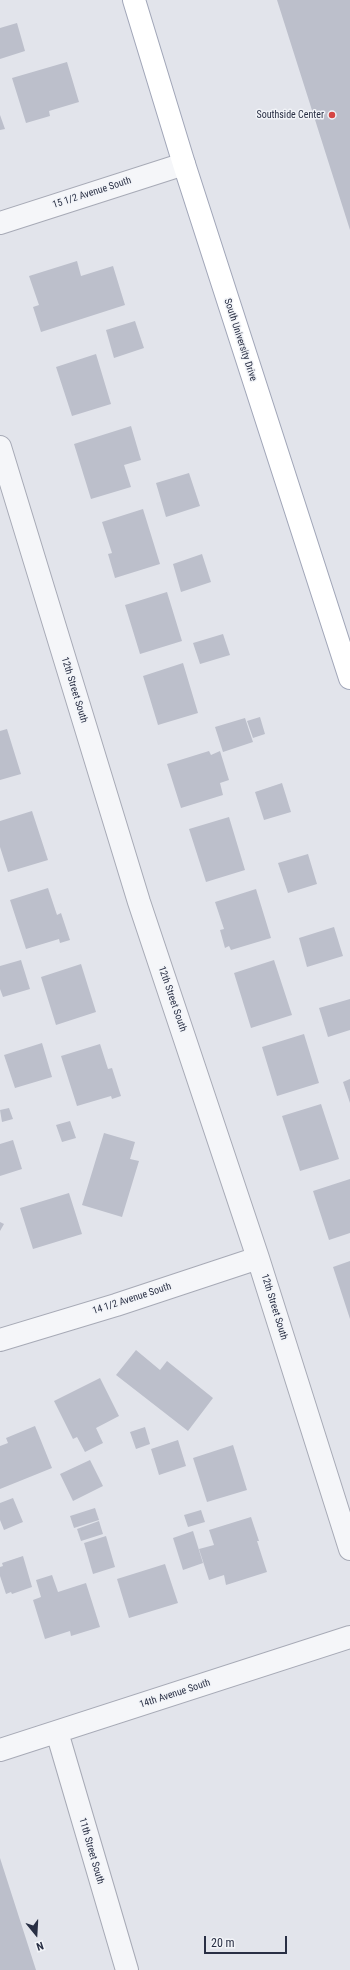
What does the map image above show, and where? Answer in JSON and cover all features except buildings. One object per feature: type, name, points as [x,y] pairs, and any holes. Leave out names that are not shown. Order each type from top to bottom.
[{"type":"main road","name":"South University Drive","points":[[134,0],[184,164],[349,675]]},
{"type":"street","name":"15 1/2 Avenue South","points":[[0,223],[184,164]]},
{"type":"street","name":"12th Street South","points":[[0,447],[139,902],[258,1258],[350,1549]]},
{"type":"street","name":"14 1/2 Avenue South","points":[[2,1343],[258,1258]]},
{"type":"street","name":"14th Avenue South","points":[[0,1750],[350,1637]]},
{"type":"street","name":"11th Street South","points":[[57,1732],[126,1970]]},
{"type":"place","name":"Southside Center","points":[[332,115]]}]
